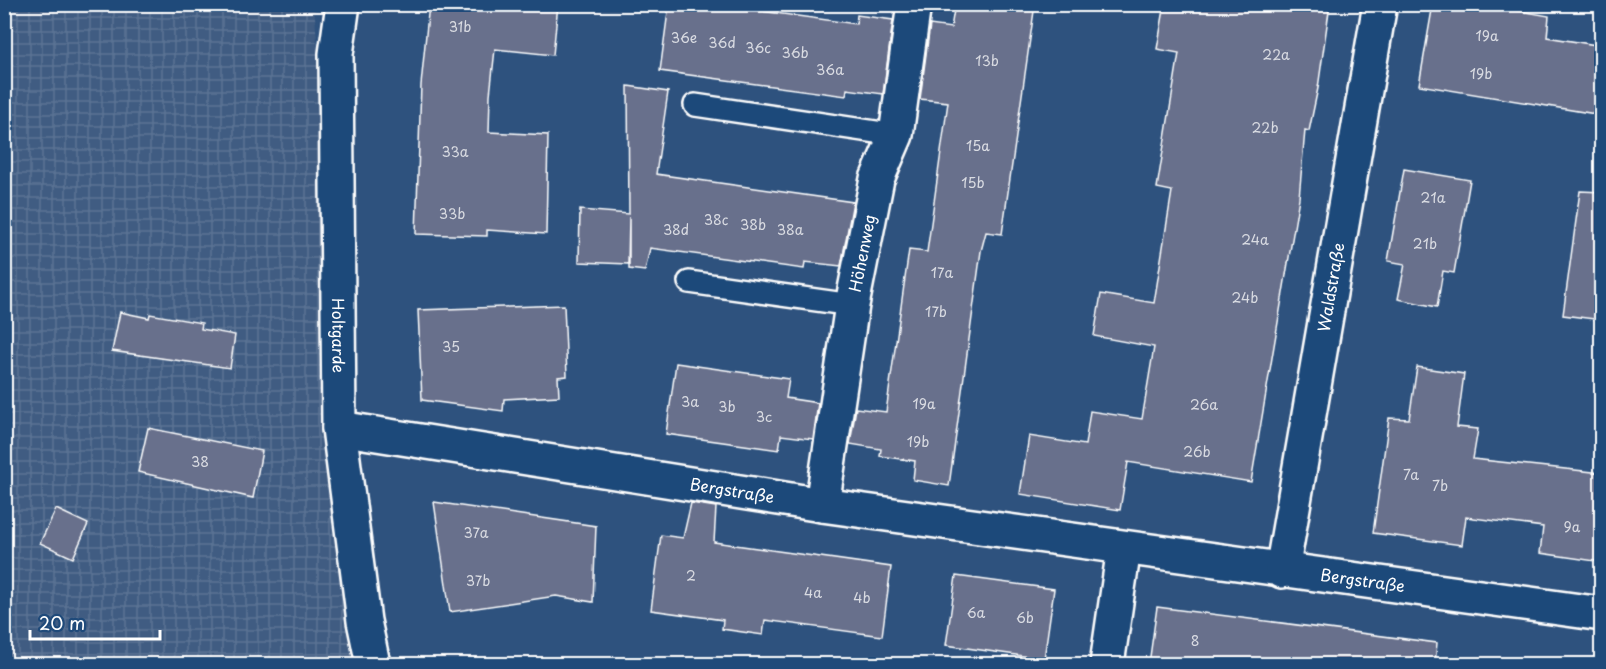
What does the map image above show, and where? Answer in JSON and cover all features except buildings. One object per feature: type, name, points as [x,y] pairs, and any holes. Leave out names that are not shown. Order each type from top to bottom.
[{"type":"street","name":"Holtgarde","points":[[343,4],[336,54],[339,428],[364,621],[373,664]]},
{"type":"street","name":"Höhenweg","points":[[822,505],[852,305],[877,179],[896,135],[914,4]]},
{"type":"street","name":"Waldstraße","points":[[1282,570],[1380,4]]},
{"type":"street","name":"Bergstraße","points":[[339,428],[822,505],[1602,615]]},
{"type":"street","points":[[1107,664],[1124,548]]},
{"type":"lane","points":[[695,105],[896,135]]},
{"type":"lane","points":[[689,282],[852,305]]},
{"type":"shaded area","points":[[4,5],[314,5],[369,664],[5,664]]}]
